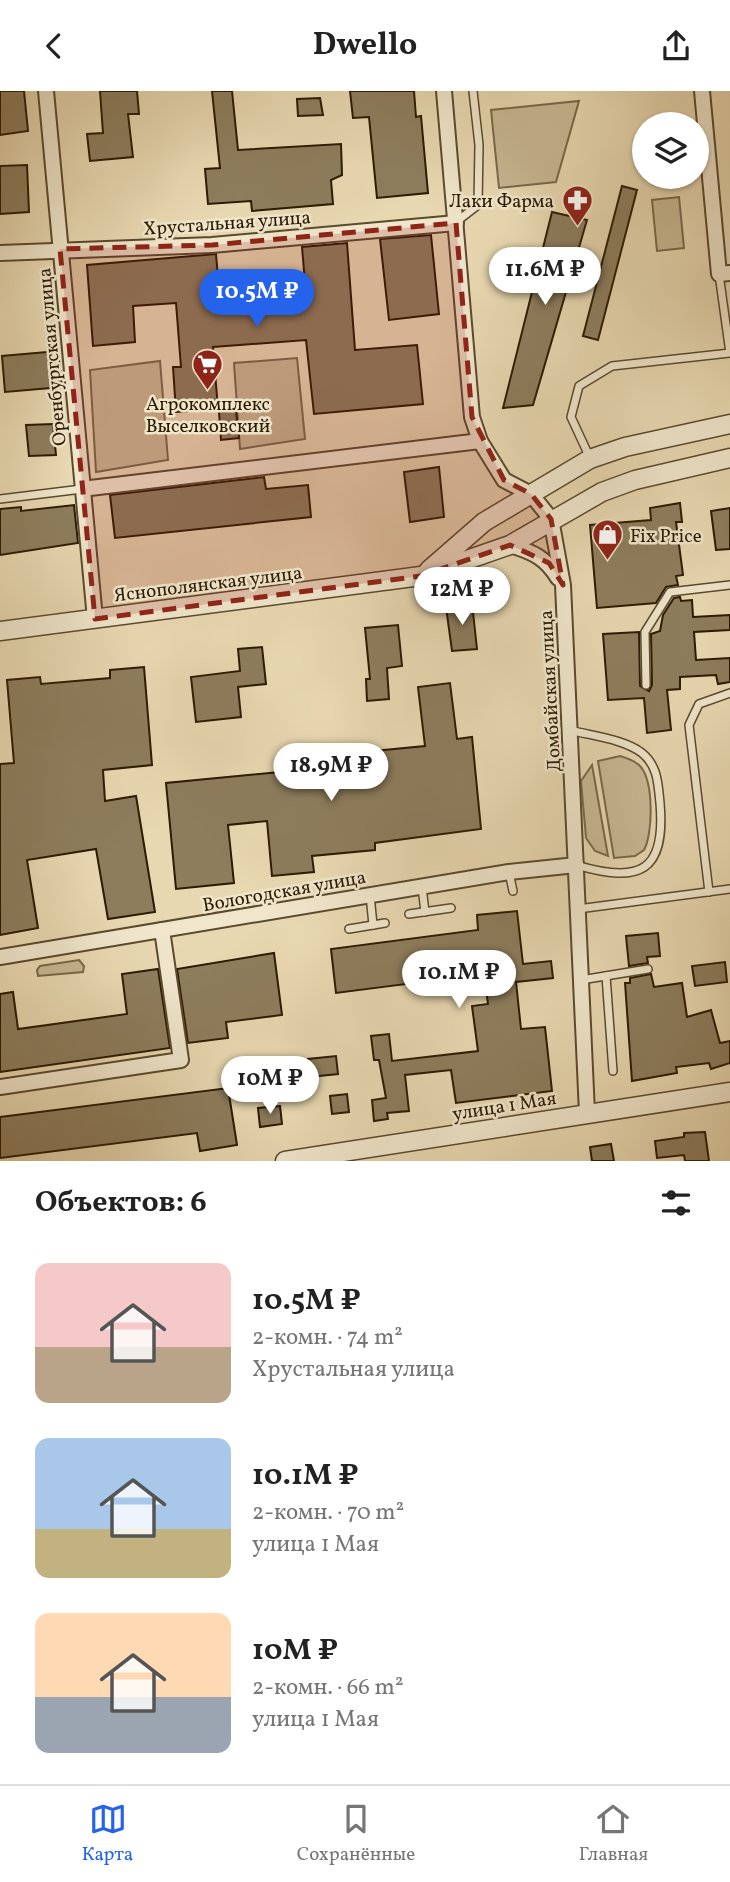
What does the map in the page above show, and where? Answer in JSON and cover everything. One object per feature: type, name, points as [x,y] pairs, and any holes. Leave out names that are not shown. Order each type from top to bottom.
[{"type":"street","name":"Оренбургская улица","points":[[46,91],[96,619]]},
{"type":"street","name":"Домбайская улица","points":[[444,91],[472,418],[480,440],[504,480],[531,494],[551,519],[563,585],[587,1113]]},
{"type":"street","points":[[702,91],[725,274]]},
{"type":"street","name":"Хрустальная улица","points":[[0,253],[212,245],[456,223]]},
{"type":"street","points":[[421,576],[484,521],[590,459],[625,447],[730,424]]},
{"type":"street","points":[[711,428],[723,459]]},
{"type":"street","points":[[82,489],[480,440]]},
{"type":"street","name":"Яснополянская улица","points":[[0,631],[421,576],[510,545],[551,519],[624,484],[723,459]]},
{"type":"street","points":[[510,545],[532,551],[549,563],[563,585]]},
{"type":"street","name":"Вологодская улица","points":[[0,957],[509,872],[576,865]]},
{"type":"street","points":[[0,1087],[181,1060],[162,930]]},
{"type":"street","name":"улица 1 Мая","points":[[285,1161],[386,1153],[587,1113],[730,1092]]},
{"type":"lane","points":[[456,223],[478,205],[479,145],[473,91]]},
{"type":"lane","points":[[590,459],[571,417],[579,386],[612,366],[730,353],[725,274]]},
{"type":"lane","points":[[0,499],[82,489]]},
{"type":"lane","points":[[646,685],[645,632],[670,592],[730,585]]},
{"type":"lane","points":[[709,892],[689,725],[699,704],[730,693]]},
{"type":"lane","points":[[570,730],[628,745],[648,758],[658,781],[662,826],[657,855],[647,866],[618,873],[576,865]]},
{"type":"lane","points":[[509,872],[513,891]]},
{"type":"lane","points":[[422,887],[425,912]]},
{"type":"lane","points":[[578,909],[730,889]]},
{"type":"lane","points":[[370,895],[373,925]]},
{"type":"lane","points":[[409,914],[451,908]]},
{"type":"lane","points":[[349,929],[385,923]]},
{"type":"lane","points":[[581,980],[648,969]]},
{"type":"lane","points":[[606,976],[613,1071]]},
{"type":"highlighted area","points":[[456,223],[472,417],[504,480],[531,494],[551,519],[563,585],[549,563],[510,545],[421,576],[95,619],[60,249],[212,245]]},
{"type":"shaded area","points":[[579,101],[556,182],[499,188],[491,110]]},
{"type":"shaded area","points":[[679,197],[684,248],[657,251],[652,200]]},
{"type":"shaded area","points":[[297,358],[305,439],[240,449],[234,363]]},
{"type":"shaded area","points":[[160,361],[168,460],[96,472],[90,370]]},
{"type":"shaded area","points":[[620,756],[636,763],[645,773],[651,808],[644,850],[635,856],[614,858],[598,761]]},
{"type":"shaded area","points":[[592,765],[608,856],[595,851],[586,838],[581,781]]},
{"type":"shaded area","points":[[79,960],[84,966],[83,972],[38,976],[37,970],[40,966]]},
{"type":"building","points":[[0,91],[24,91],[28,131],[0,135]]},
{"type":"building","points":[[100,91],[137,91],[139,114],[128,114],[133,157],[90,161],[87,134],[103,133]]},
{"type":"building","points":[[212,91],[232,91],[238,150],[341,144],[342,175],[331,180],[333,204],[252,211],[251,201],[208,204],[205,169],[220,168]]},
{"type":"building","points":[[350,91],[414,91],[416,117],[421,116],[428,193],[377,198],[369,117],[353,118]]},
{"type":"building","points":[[320,98],[323,115],[298,116],[297,99]]},
{"type":"building","points":[[27,165],[29,212],[0,214],[0,166]]},
{"type":"building","points":[[622,186],[637,190],[598,340],[583,336]]},
{"type":"building","points":[[552,212],[587,220],[533,405],[503,408]]},
{"type":"building","points":[[431,235],[439,314],[389,320],[380,239]]},
{"type":"building","points":[[347,243],[355,350],[417,345],[423,404],[314,414],[306,340],[213,347],[218,409],[176,412],[173,367],[181,367],[176,303],[133,306],[135,342],[93,346],[87,265],[216,254],[220,301],[306,295],[302,247]]},
{"type":"building","points":[[58,351],[62,387],[5,392],[2,356]]},
{"type":"building","points":[[236,411],[239,438],[221,440],[219,412]]},
{"type":"building","points":[[53,424],[56,455],[29,456],[26,425]]},
{"type":"building","points":[[439,467],[444,517],[410,522],[404,472]]},
{"type":"building","points":[[264,477],[266,489],[308,485],[311,517],[115,538],[110,495]]},
{"type":"building","points":[[680,503],[682,522],[676,522],[683,575],[676,576],[678,585],[666,587],[656,603],[597,608],[590,525],[651,520],[650,508]]},
{"type":"building","points":[[74,505],[78,543],[0,555],[0,509],[21,507],[21,511]]},
{"type":"building","points":[[730,508],[730,549],[716,550],[711,511]]},
{"type":"building","points":[[680,597],[681,601],[692,600],[693,617],[730,615],[730,630],[694,632],[696,660],[730,658],[730,682],[718,684],[716,675],[680,677],[680,689],[667,690],[671,730],[647,733],[644,698],[608,700],[603,634],[639,632],[640,686],[649,691],[652,685],[651,634],[660,631],[663,615],[674,598]]},
{"type":"building","points":[[472,603],[477,649],[452,651],[446,607]]},
{"type":"building","points":[[398,625],[402,666],[387,668],[389,699],[367,701],[366,679],[370,679],[365,628]]},
{"type":"building","points":[[262,647],[266,684],[238,687],[241,717],[196,722],[191,677],[240,671],[238,649]]},
{"type":"building","points":[[144,667],[152,765],[103,770],[105,801],[136,796],[155,912],[108,919],[96,849],[27,860],[38,928],[0,935],[0,764],[14,763],[7,680],[40,677],[41,684],[110,678],[110,670]]},
{"type":"building","points":[[450,683],[457,739],[472,737],[481,829],[375,843],[375,850],[312,856],[314,872],[272,876],[267,821],[228,825],[234,883],[176,889],[166,783],[321,768],[321,763],[375,757],[374,751],[425,746],[418,687]]},
{"type":"building","points":[[517,911],[523,964],[551,961],[553,978],[516,982],[521,1029],[545,1027],[552,1091],[456,1103],[451,1070],[405,1075],[409,1111],[387,1113],[388,1119],[374,1121],[372,1100],[386,1098],[379,1060],[374,1060],[371,1036],[389,1034],[392,1061],[478,1051],[472,1006],[488,1004],[484,974],[336,993],[331,949],[478,930],[477,915]]},
{"type":"building","points":[[658,933],[660,956],[647,957],[648,963],[629,966],[626,936]]},
{"type":"building","points":[[274,953],[282,1015],[226,1022],[228,1038],[188,1043],[177,969]]},
{"type":"building","points":[[725,962],[727,982],[695,986],[692,966]]},
{"type":"building","points":[[158,969],[170,1048],[0,1072],[0,994],[13,992],[18,1029],[127,1014],[122,974]]},
{"type":"building","points":[[651,974],[654,987],[682,983],[687,1017],[711,1010],[720,1043],[730,1041],[730,1063],[711,1069],[709,1063],[676,1067],[677,1073],[632,1081],[625,983],[630,983],[630,978]]},
{"type":"building","points":[[336,1056],[338,1074],[310,1077],[308,1059]]},
{"type":"building","points":[[228,1088],[237,1145],[200,1151],[197,1133],[0,1158],[0,1117]]},
{"type":"building","points":[[347,1094],[349,1112],[332,1114],[330,1096]]},
{"type":"building","points":[[280,1106],[282,1124],[260,1127],[258,1108]]},
{"type":"building","points":[[705,1132],[709,1161],[685,1161],[684,1155],[657,1158],[655,1141],[684,1137],[684,1133]]},
{"type":"building","points":[[611,1144],[614,1161],[592,1161],[590,1147]]},
{"type":"place","name":"Лаки Фарма","points":[[577,227]]},
{"type":"place","name":"Агрокомплекс Выселковский","points":[[208,391]]},
{"type":"place","name":"Fix Price","points":[[607,562]]}]
